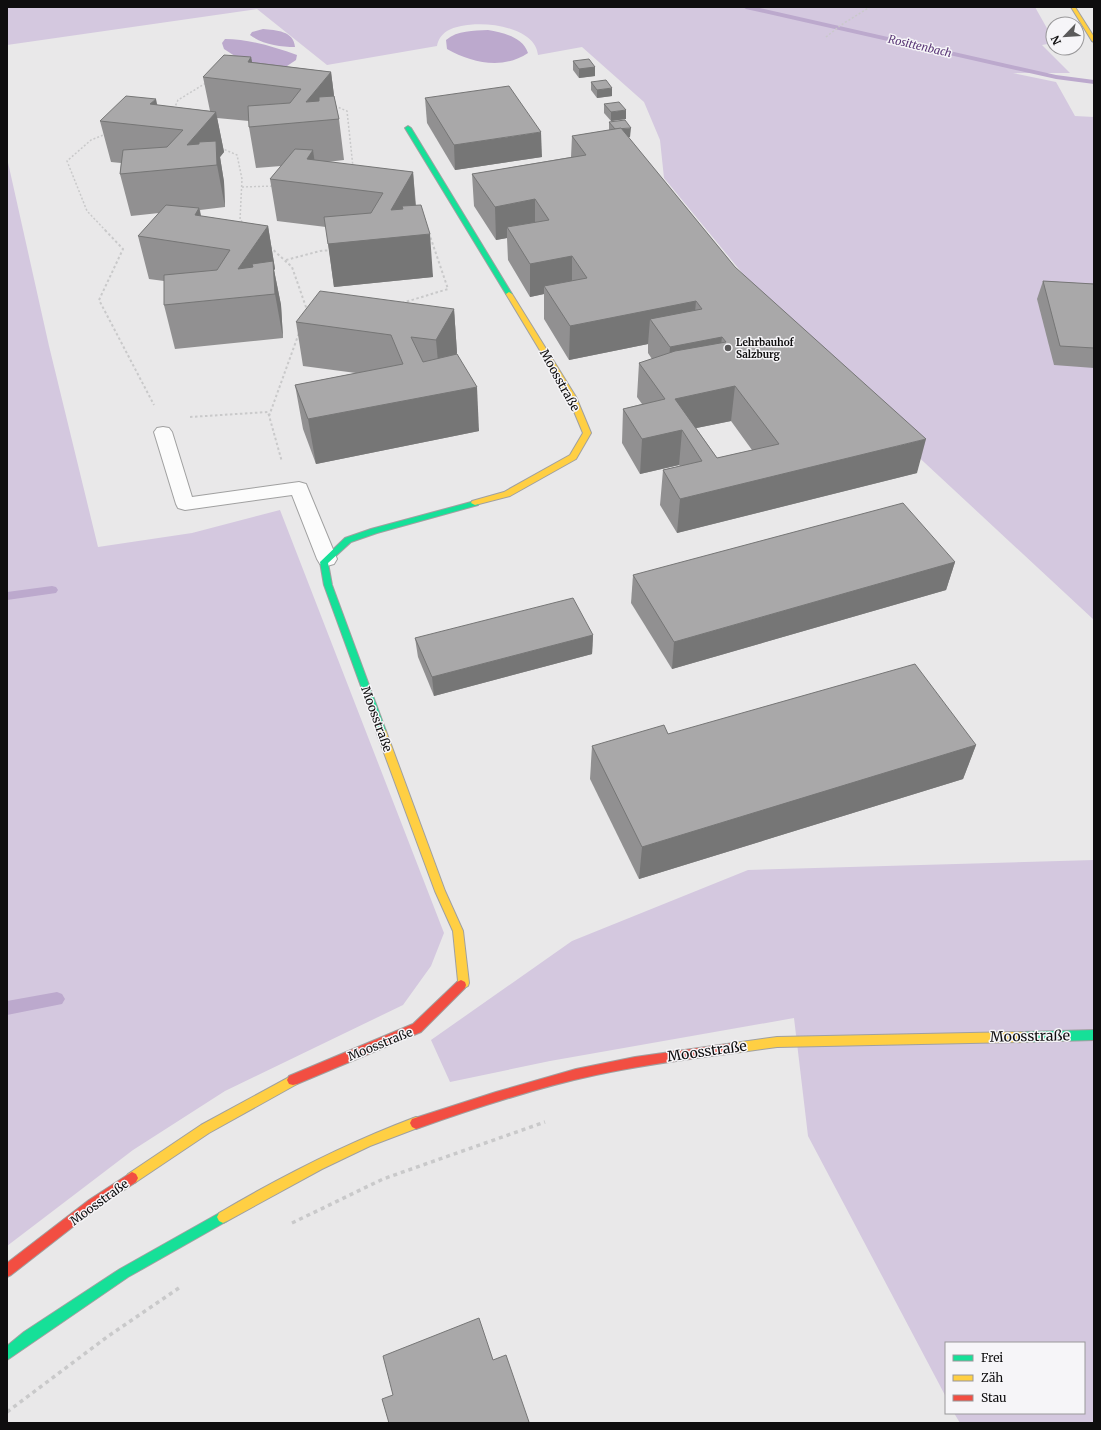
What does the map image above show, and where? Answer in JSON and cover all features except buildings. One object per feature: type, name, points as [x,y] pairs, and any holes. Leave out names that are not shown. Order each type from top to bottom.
[{"type":"main road","points":[[1073,7],[1094,41]]},
{"type":"main road","name":"Moosstraße","points":[[7,1271],[93,1204],[205,1129],[301,1076],[418,1028],[464,983],[458,931],[440,891],[328,585],[324,562],[348,540],[374,531],[507,494],[573,457],[587,432],[572,398],[408,128]]},
{"type":"main road","name":"Moosstraße","points":[[7,1354],[29,1337],[124,1272],[284,1182],[389,1132],[483,1100],[577,1074],[666,1057],[777,1042],[1094,1035]]},
{"type":"lane","points":[[165,426],[185,504],[299,488],[327,559]]},
{"type":"path","points":[[826,37],[841,25],[870,7]]},
{"type":"path","points":[[173,112],[178,100],[208,82]]},
{"type":"path","points":[[334,105],[347,112],[354,170]]},
{"type":"path","points":[[110,132],[91,140],[67,161],[87,211],[123,249],[99,300],[165,426]]},
{"type":"path","points":[[216,146],[237,155],[242,179],[240,220],[246,225]]},
{"type":"path","points":[[242,187],[280,186]]},
{"type":"path","points":[[400,304],[448,289],[429,232]]},
{"type":"path","points":[[268,245],[292,267],[307,310]]},
{"type":"path","points":[[285,260],[320,251],[333,250]]},
{"type":"path","points":[[269,416],[299,331]]},
{"type":"path","points":[[165,426],[166,418],[268,412],[284,467]]},
{"type":"path","points":[[285,1226],[383,1179],[491,1140],[550,1121]]},
{"type":"path","points":[[7,1412],[106,1337],[185,1284]]},
{"type":"shaded area","points":[[7,7],[1035,7],[1045,25],[1045,44],[1042,45],[1045,48],[1045,56],[1053,56],[1070,73],[1013,73],[1056,82],[1075,116],[1094,117],[1094,620],[813,359],[664,178],[660,140],[644,102],[582,47],[538,55],[534,44],[526,36],[514,30],[485,24],[470,25],[457,27],[447,31],[440,38],[437,46],[327,65],[257,9],[7,45]]},
{"type":"shaded area","points":[[263,29],[284,32],[294,42],[295,47],[271,44],[260,41],[250,35],[252,32]]},
{"type":"shaded area","points":[[488,30],[506,34],[517,39],[526,48],[528,53],[508,62],[488,63],[467,58],[447,49],[446,40],[456,34]]},
{"type":"shaded area","points":[[225,39],[243,40],[270,46],[297,55],[296,60],[272,80],[224,49],[222,43]]},
{"type":"shaded area","points":[[7,158],[49,346],[98,547],[192,533],[280,510],[444,933],[431,966],[403,1005],[225,1091],[133,1150],[7,1246]]},
{"type":"shaded area","points":[[1094,860],[1094,1423],[960,1423],[955,1414],[1085,1414],[1085,1342],[945,1342],[945,1395],[808,1136],[794,1018],[550,1061],[450,1082],[431,1040],[572,941],[748,870]]},
{"type":"waterway","name":"Rosittenbach","points":[[746,7],[1056,77],[1094,82]]},
{"type":"waterway","points":[[7,596],[52,590]]},
{"type":"waterway","points":[[7,1008],[57,999]]},
{"type":"traffic: fast","points":[[408,128],[509,294]]},
{"type":"traffic: fast","points":[[381,731],[328,585],[324,562],[348,540],[374,531],[475,503]]},
{"type":"traffic: fast","points":[[1024,1037],[1094,1035]]},
{"type":"traffic: fast","points":[[7,1354],[29,1337],[124,1273],[223,1217]]},
{"type":"traffic: slow","points":[[1073,7],[1094,41]]},
{"type":"traffic: slow","points":[[475,503],[507,494],[573,457],[587,433],[572,397],[509,294]]},
{"type":"traffic: slow","points":[[381,731],[440,891],[458,931],[464,983],[461,985]]},
{"type":"traffic: slow","points":[[734,1048],[777,1042],[1024,1037]]},
{"type":"traffic: slow","points":[[132,1178],[205,1129],[293,1080]]},
{"type":"traffic: slow","points":[[223,1217],[270,1190],[342,1153],[416,1123]]},
{"type":"traffic: jam","points":[[293,1080],[417,1028],[461,985]]},
{"type":"traffic: jam","points":[[416,1123],[496,1097],[596,1069],[734,1048]]},
{"type":"traffic: jam","points":[[7,1271],[93,1204],[132,1178]]},
{"type":"place","name":"Lehrbauhof Salzburg","points":[[728,348]]}]
